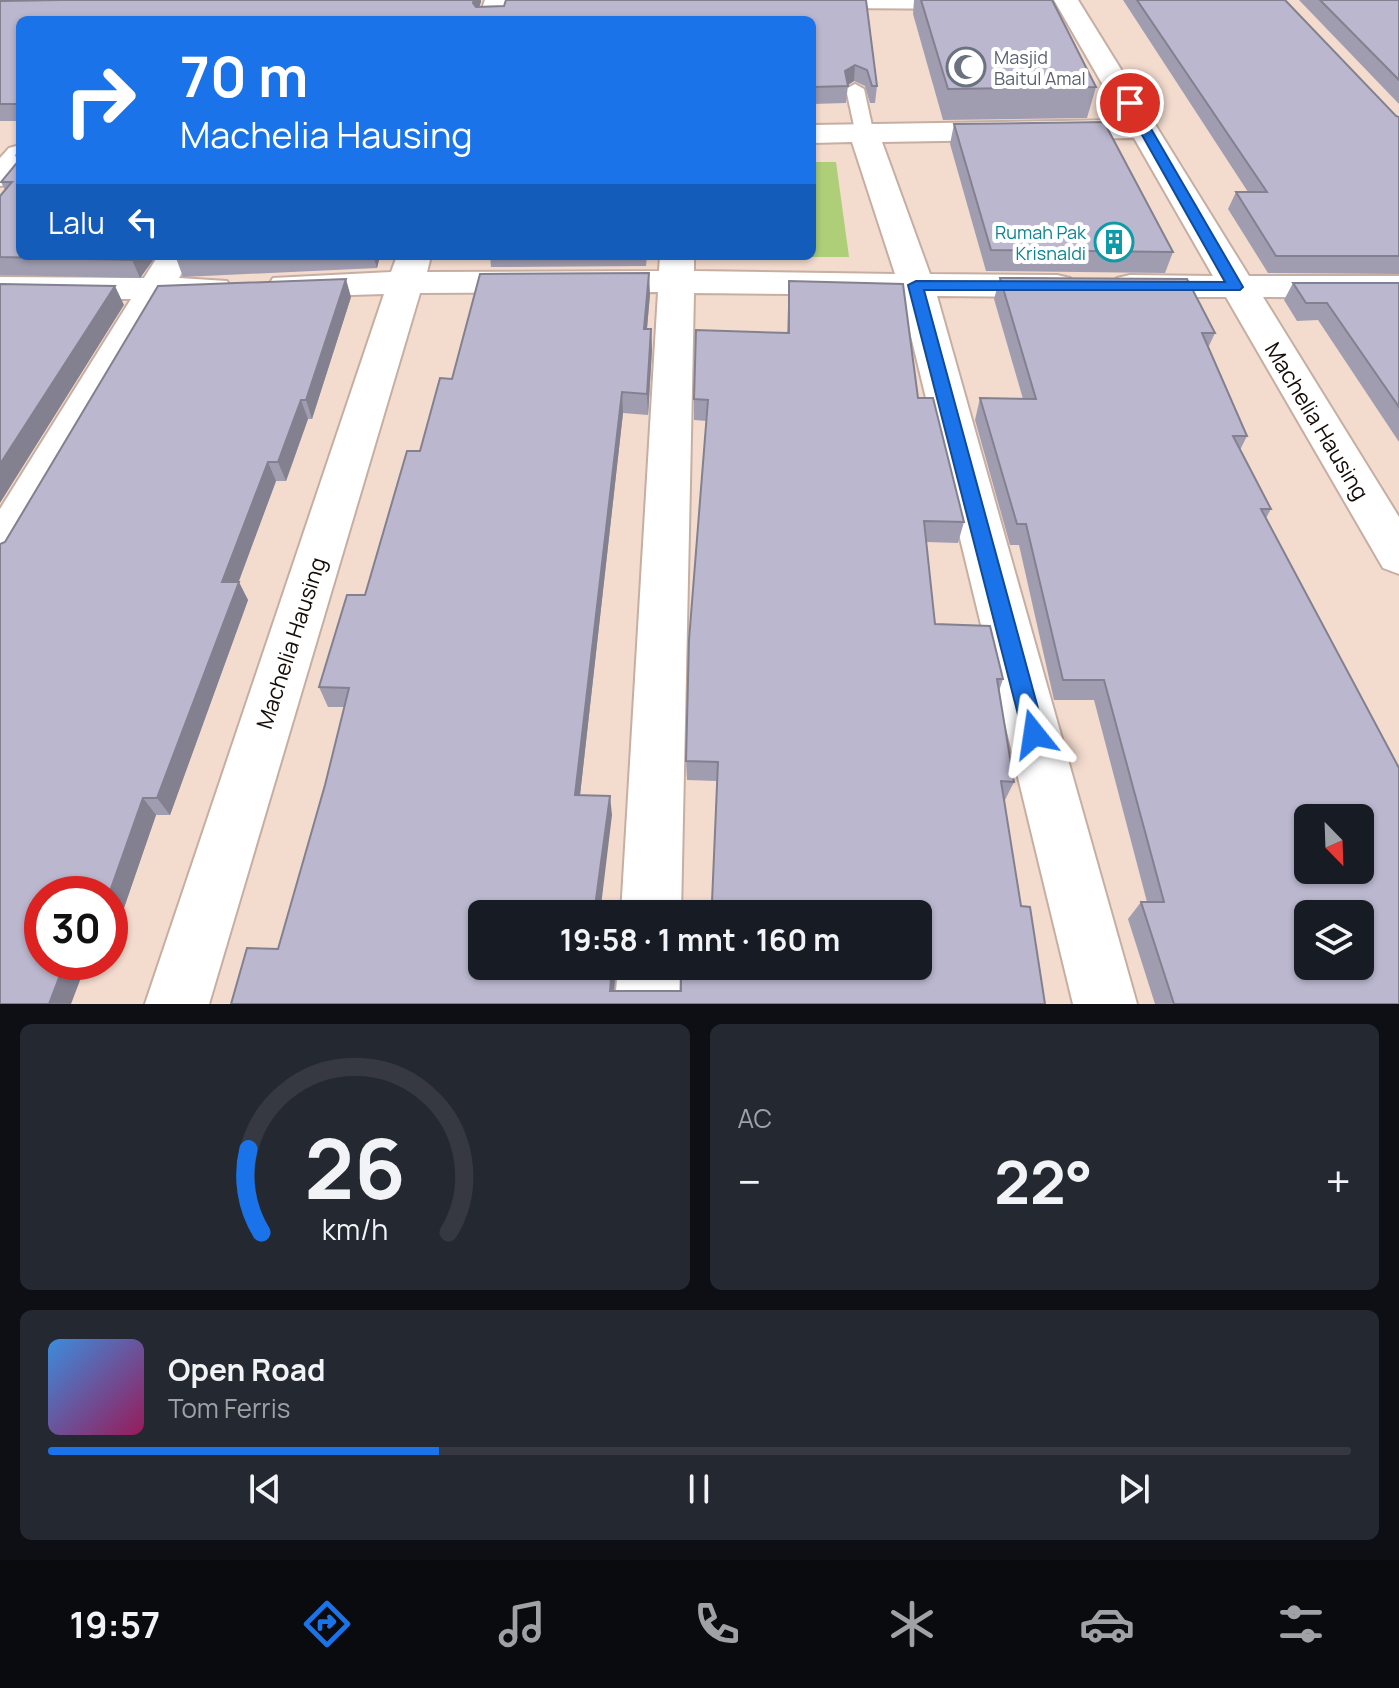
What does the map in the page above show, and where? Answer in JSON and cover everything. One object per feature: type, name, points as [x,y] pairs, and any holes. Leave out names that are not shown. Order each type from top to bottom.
[{"type":"street","points":[[692,0],[1006,2]]},
{"type":"street","name":"Machelia Hausing","points":[[1061,3],[1146,129],[1235,287],[1399,556]]},
{"type":"street","points":[[816,134],[1146,129]]},
{"type":"street","points":[[865,135],[916,285],[1105,1004]]},
{"type":"street","points":[[0,177],[16,159]]},
{"type":"street","points":[[0,547],[173,260]]},
{"type":"street","points":[[0,288],[155,292],[410,269],[676,268],[916,285],[1399,287]]},
{"type":"street","points":[[652,900],[676,268]]},
{"type":"street","name":"Machelia Hausing","points":[[177,1004],[410,269]]},
{"type":"street","points":[[647,1004],[648,980]]},
{"type":"lane","points":[[855,89],[865,135]]},
{"type":"green space","points":[[816,162],[836,162],[849,257],[816,257]]},
{"type":"building","points":[[474,0],[476,7],[504,6],[506,0],[866,0],[877,86],[872,86],[867,70],[855,65],[845,71],[848,86],[816,87],[816,16],[16,16],[16,104],[0,104],[0,1]]},
{"type":"building","points":[[921,0],[1052,0],[1096,87],[948,89]]},
{"type":"building","points":[[1137,0],[1285,0],[1399,117],[1399,256],[1276,256],[1236,192],[1267,192]]},
{"type":"building","points":[[1320,0],[1399,0],[1399,80]]},
{"type":"building","points":[[1104,122],[1173,252],[991,250],[954,124]]},
{"type":"building","points":[[16,164],[16,257],[0,257],[0,196],[12,182],[1,182]]},
{"type":"building","points":[[649,273],[644,329],[651,329],[647,394],[622,392],[575,795],[610,796],[596,900],[468,900],[468,980],[611,980],[610,991],[681,991],[681,980],[932,980],[932,900],[712,900],[718,762],[686,761],[689,640],[708,400],[694,399],[696,330],[789,333],[789,281],[903,284],[918,398],[933,398],[964,522],[924,521],[935,624],[990,626],[1003,679],[997,679],[1014,782],[1001,781],[1021,906],[1030,907],[1045,1004],[231,1004],[247,948],[278,949],[349,688],[319,687],[347,595],[365,595],[407,451],[420,451],[440,378],[452,379],[480,274]]},
{"type":"building","points":[[1000,278],[1187,279],[1215,333],[1202,333],[1247,436],[1233,436],[1271,509],[1261,509],[1399,768],[1399,1004],[1174,1004],[1141,902],[1164,902],[1104,680],[1063,680],[1026,524],[1017,524],[980,398],[1036,399]]},
{"type":"building","points":[[346,279],[306,400],[301,400],[278,462],[268,462],[222,582],[239,582],[157,798],[143,798],[115,876],[24,876],[24,980],[58,980],[49,1004],[0,1004],[0,544],[5,542],[158,286]]},
{"type":"building","points":[[1293,283],[1399,283],[1399,407],[1327,303],[1306,303]]},
{"type":"building","points":[[0,284],[115,286],[0,464]]},
{"type":"place","name":"Masjid Baitul Amal","points":[[966,67]]},
{"type":"place","name":"Rumah Pak Krisnaldi","points":[[1114,242]]},
{"type":"route","points":[[1034,734],[916,285],[1235,287],[1130,103]]}]
